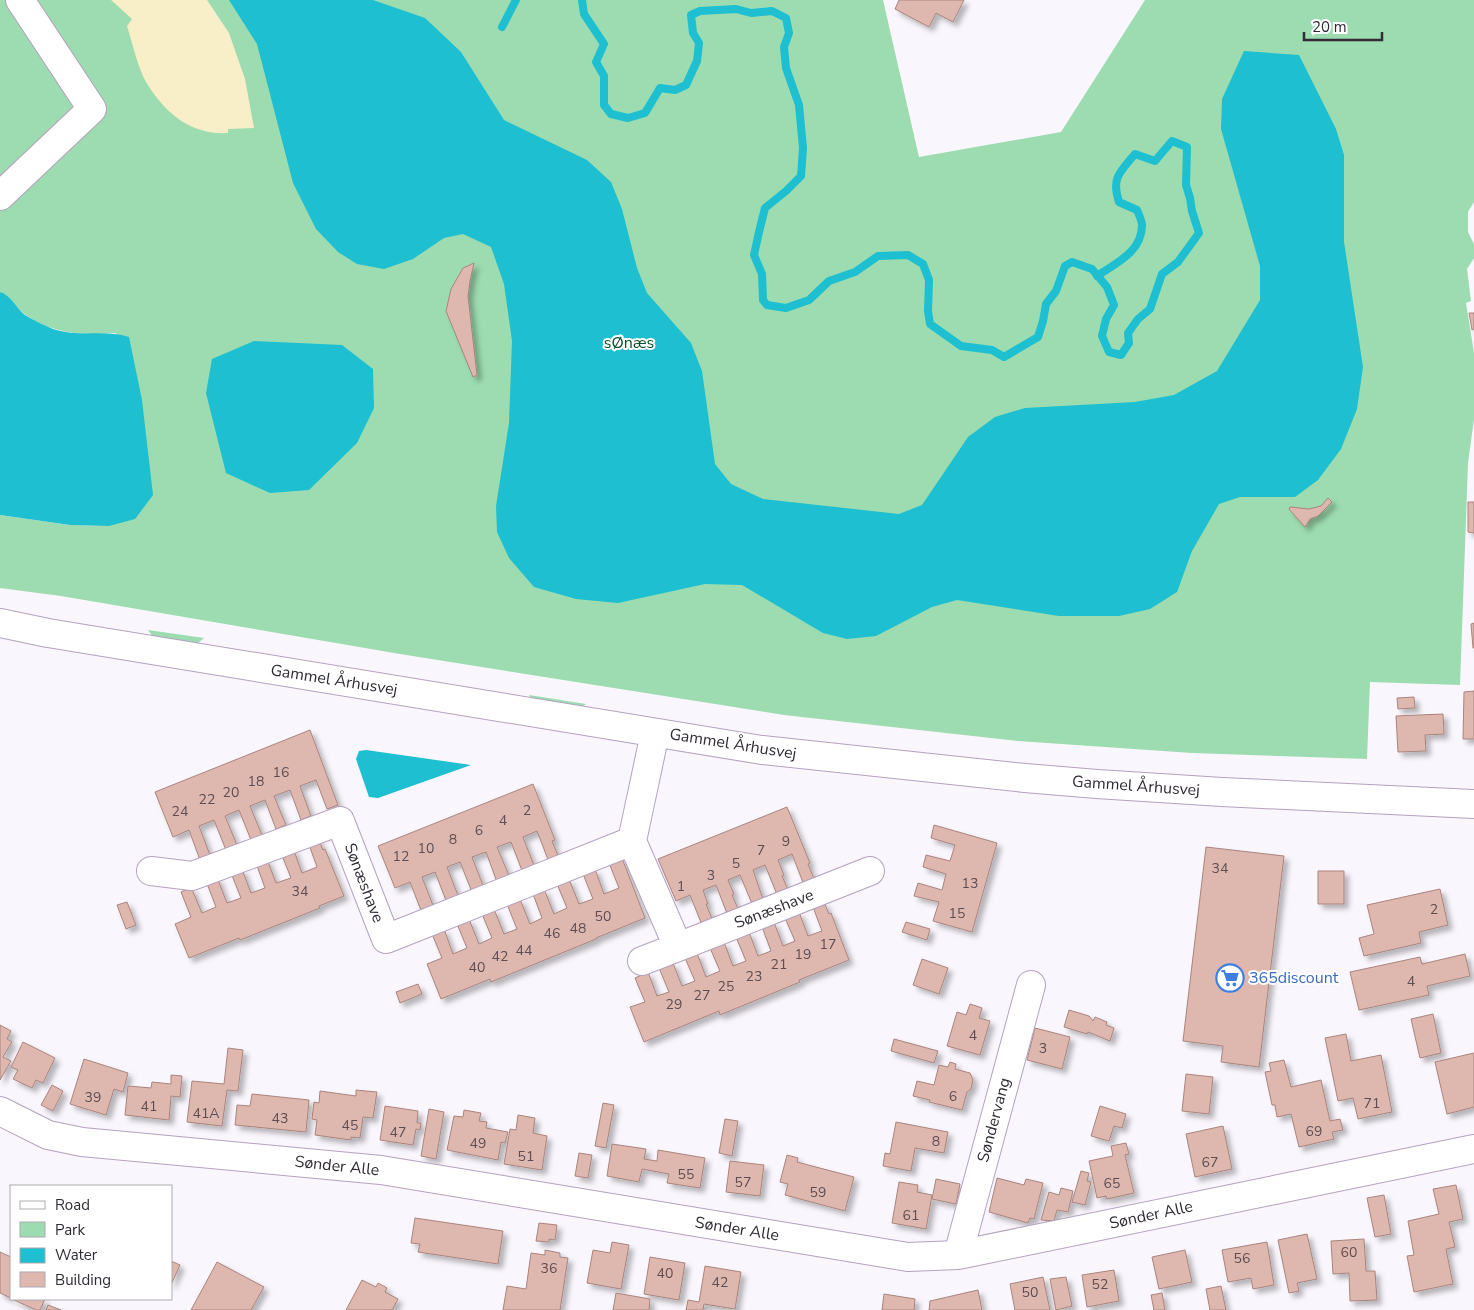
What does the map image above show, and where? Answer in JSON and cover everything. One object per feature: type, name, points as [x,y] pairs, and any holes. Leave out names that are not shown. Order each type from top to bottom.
[{"type":"street","points":[[0,196],[92,110],[20,0]]},
{"type":"street","name":"Gammel Århusvej","points":[[0,623],[48,633],[762,750],[1024,778],[1202,791],[1474,804]]},
{"type":"street","points":[[655,733],[632,840],[678,947]]},
{"type":"street","name":"Sønæshave","points":[[151,871],[192,876],[340,821],[386,939],[632,840]]},
{"type":"street","name":"Sønæshave","points":[[642,961],[870,871]]},
{"type":"street","name":"Søndervang","points":[[958,1255],[1031,985]]},
{"type":"street","name":"Sønder Alle","points":[[0,1111],[48,1135],[82,1142],[380,1170],[908,1257],[958,1255],[1474,1149]]},
{"type":"green space","name":"sØnæs","points":[[0,0],[883,0],[919,157],[1061,132],[1145,0],[1474,0],[1474,202],[1468,212],[1468,232],[1474,244],[1474,258],[1467,269],[1471,301],[1466,303],[1474,353],[1474,419],[1468,463],[1460,685],[1370,682],[1367,759],[1192,753],[1018,741],[784,715],[400,654],[61,596],[0,588],[0,515],[70,525],[109,526],[116,333],[81,334],[58,330],[36,321],[22,312],[7,296],[0,292]]},
{"type":"green space","points":[[148,630],[204,638],[193,647],[156,641]]},
{"type":"green space","points":[[529,695],[586,704],[574,713],[536,707]]},
{"type":"sand","points":[[111,0],[207,0],[229,33],[245,79],[254,128],[228,129],[228,133],[214,133],[190,126],[170,112],[153,93],[140,70],[127,26],[132,19]]},
{"type":"water","points":[[229,0],[373,0],[425,18],[461,52],[504,120],[587,160],[611,182],[622,209],[637,268],[647,293],[691,343],[702,371],[715,464],[731,484],[763,499],[899,514],[922,505],[968,437],[995,417],[1025,408],[1135,402],[1174,395],[1217,371],[1260,300],[1260,266],[1221,129],[1222,99],[1244,51],[1299,55],[1336,129],[1344,155],[1344,242],[1363,367],[1357,409],[1341,449],[1318,480],[1295,497],[1240,497],[1219,504],[1192,551],[1177,592],[1150,609],[1119,616],[1059,616],[957,600],[932,607],[876,636],[847,639],[823,633],[742,585],[705,584],[618,603],[576,599],[534,587],[509,558],[497,532],[496,506],[509,423],[512,341],[504,284],[491,247],[463,234],[444,238],[413,259],[384,269],[357,264],[338,252],[316,229],[293,183],[257,44]]},
{"type":"water","points":[[0,292],[7,296],[25,315],[53,329],[63,332],[110,334],[129,337],[142,400],[153,495],[135,519],[109,526],[70,525],[0,515]]},
{"type":"water","points":[[254,341],[342,345],[373,369],[374,408],[357,443],[309,490],[270,493],[226,473],[206,393],[212,359]]},
{"type":"water","points":[[366,750],[471,765],[378,798],[369,797],[356,759],[359,751]]},
{"type":"building","points":[[899,0],[964,0],[953,22],[936,13],[929,27],[895,9]]},
{"type":"building","points":[[474,263],[468,296],[477,375],[473,377],[446,311],[451,289],[463,268]]},
{"type":"building","points":[[1469,313],[1474,313],[1474,329],[1472,330]]},
{"type":"building","points":[[1328,498],[1332,502],[1318,516],[1310,519],[1305,527],[1289,509],[1290,507],[1309,509],[1321,506]]},
{"type":"building","points":[[1468,502],[1474,502],[1474,533],[1468,532]]},
{"type":"building","points":[[1474,623],[1474,648],[1473,648],[1471,624]]},
{"type":"building","points":[[1474,691],[1474,739],[1463,739],[1464,692]]},
{"type":"building","points":[[1414,697],[1415,708],[1398,709],[1397,698]]},
{"type":"building","points":[[1443,714],[1444,734],[1425,735],[1426,751],[1398,752],[1396,716]]},
{"type":"building","points":[[310,730],[338,805],[327,809],[316,780],[300,786],[311,816],[301,820],[290,790],[274,796],[286,825],[276,829],[265,800],[250,806],[262,835],[251,840],[239,810],[225,816],[237,845],[226,850],[214,820],[199,826],[210,855],[200,860],[189,830],[173,837],[155,792]]},
{"type":"building","points":[[533,784],[555,840],[552,841],[559,858],[549,862],[537,831],[523,837],[535,868],[523,873],[511,842],[497,847],[510,878],[497,882],[486,852],[472,857],[484,888],[472,892],[460,862],[447,867],[459,898],[447,903],[435,872],[422,877],[434,908],[422,913],[410,882],[395,888],[378,846]]},
{"type":"building","points":[[787,807],[810,863],[808,864],[815,881],[804,885],[792,854],[778,860],[789,892],[778,897],[765,865],[753,870],[764,902],[753,906],[740,875],[728,880],[739,911],[728,916],[716,885],[703,890],[713,921],[702,925],[690,895],[676,901],[658,859]]},
{"type":"building","points":[[934,825],[997,843],[972,932],[933,921],[939,902],[914,896],[918,883],[942,890],[946,874],[923,867],[926,855],[950,861],[955,845],[931,838]]},
{"type":"building","points":[[318,838],[323,850],[325,849],[344,896],[319,906],[320,908],[240,940],[239,938],[189,958],[175,924],[191,917],[181,892],[191,887],[202,913],[216,907],[206,881],[217,877],[227,903],[241,898],[231,873],[242,869],[251,893],[265,888],[256,863],[267,859],[276,883],[291,878],[281,853],[293,848],[302,873],[317,867],[308,842]]},
{"type":"building","name":"365discount","points":[[1206,847],[1284,856],[1259,1067],[1221,1062],[1223,1046],[1183,1041]]},
{"type":"building","points":[[622,858],[645,918],[491,982],[490,979],[441,999],[427,964],[442,958],[432,934],[444,929],[453,954],[467,948],[457,924],[469,919],[479,944],[492,938],[482,914],[494,909],[504,934],[517,929],[507,904],[520,899],[530,924],[542,918],[533,894],[544,889],[554,914],[567,908],[557,884],[569,879],[579,904],[593,899],[583,874],[595,869],[604,894],[619,888],[609,863]]},
{"type":"building","points":[[1318,871],[1344,871],[1344,904],[1318,904]]},
{"type":"building","points":[[1440,889],[1448,925],[1419,932],[1421,943],[1364,956],[1359,938],[1374,934],[1367,905]]},
{"type":"building","points":[[127,902],[136,925],[126,929],[117,905]]},
{"type":"building","points":[[824,902],[829,914],[831,913],[849,960],[720,1015],[719,1011],[644,1042],[630,1007],[645,1002],[635,978],[648,972],[657,996],[669,992],[659,968],[673,963],[682,986],[695,981],[685,958],[697,953],[706,977],[720,971],[710,948],[724,942],[733,966],[746,961],[736,937],[749,932],[758,956],[771,951],[762,927],[774,922],[783,946],[795,941],[785,918],[799,912],[808,936],[822,931],[813,907]]},
{"type":"building","points":[[906,922],[930,929],[927,940],[902,932]]},
{"type":"building","points":[[1465,954],[1470,976],[1427,986],[1429,995],[1359,1010],[1350,972],[1420,957],[1422,964]]},
{"type":"building","points":[[922,959],[948,968],[939,994],[913,985]]},
{"type":"building","points":[[418,984],[422,994],[400,1003],[396,992]]},
{"type":"building","points":[[970,1004],[982,1008],[979,1018],[990,1021],[980,1055],[947,1046],[957,1012],[966,1015]]},
{"type":"building","points":[[1069,1010],[1089,1016],[1093,1021],[1095,1017],[1107,1022],[1106,1025],[1114,1028],[1110,1041],[1088,1032],[1087,1034],[1064,1027]]},
{"type":"building","points":[[1433,1014],[1441,1053],[1420,1058],[1411,1019]]},
{"type":"building","points":[[0,1025],[11,1031],[7,1039],[12,1042],[3,1057],[11,1061],[0,1080]]},
{"type":"building","points":[[1035,1028],[1070,1037],[1062,1069],[1027,1060]]},
{"type":"building","points":[[1346,1034],[1351,1061],[1381,1055],[1392,1112],[1358,1119],[1353,1098],[1338,1101],[1325,1038]]},
{"type":"building","points":[[894,1039],[938,1051],[934,1063],[891,1051]]},
{"type":"building","points":[[23,1042],[55,1058],[43,1083],[36,1080],[32,1088],[13,1079],[18,1070],[11,1067]]},
{"type":"building","points":[[228,1048],[243,1050],[238,1091],[227,1090],[222,1126],[187,1122],[192,1081],[224,1084]]},
{"type":"building","points":[[1474,1053],[1474,1107],[1447,1114],[1435,1062]]},
{"type":"building","points":[[84,1059],[128,1073],[123,1092],[114,1089],[106,1115],[70,1104]]},
{"type":"building","points":[[1284,1060],[1291,1087],[1321,1080],[1330,1121],[1340,1119],[1343,1130],[1332,1132],[1334,1139],[1299,1147],[1291,1114],[1277,1117],[1275,1105],[1272,1105],[1265,1072],[1271,1071],[1269,1063]]},
{"type":"building","points":[[950,1062],[956,1064],[955,1069],[970,1073],[973,1080],[971,1089],[967,1092],[962,1110],[913,1096],[917,1081],[934,1085],[939,1065],[948,1067]]},
{"type":"building","points":[[1186,1074],[1213,1077],[1209,1114],[1182,1111]]},
{"type":"building","points":[[171,1075],[182,1076],[180,1097],[171,1096],[169,1120],[125,1115],[128,1086],[151,1088],[152,1082],[171,1084]]},
{"type":"building","points":[[52,1085],[63,1091],[53,1111],[41,1105]]},
{"type":"building","points":[[356,1090],[377,1092],[373,1118],[363,1117],[360,1138],[351,1137],[351,1140],[315,1135],[317,1120],[312,1119],[314,1102],[319,1103],[320,1091],[356,1096]]},
{"type":"building","points":[[252,1094],[309,1100],[306,1132],[235,1125],[237,1105],[250,1106]]},
{"type":"building","points":[[603,1103],[614,1105],[606,1148],[595,1146]]},
{"type":"building","points":[[385,1106],[418,1111],[417,1123],[421,1123],[420,1130],[416,1129],[413,1145],[380,1140]]},
{"type":"building","points":[[1100,1106],[1126,1114],[1122,1128],[1114,1126],[1109,1141],[1091,1136]]},
{"type":"building","points":[[429,1109],[444,1112],[436,1159],[421,1156]]},
{"type":"building","points":[[464,1110],[481,1113],[479,1121],[487,1122],[486,1128],[508,1132],[505,1143],[501,1142],[498,1160],[447,1150],[454,1116],[463,1117]]},
{"type":"building","points":[[518,1115],[535,1118],[533,1133],[547,1136],[542,1170],[504,1164],[510,1129],[516,1130]]},
{"type":"building","points":[[725,1119],[738,1121],[732,1156],[719,1153]]},
{"type":"building","points":[[896,1122],[948,1132],[944,1153],[915,1148],[911,1171],[883,1166],[885,1153],[890,1154]]},
{"type":"building","points":[[1223,1126],[1232,1169],[1195,1177],[1186,1134]]},
{"type":"building","points":[[1126,1143],[1129,1154],[1125,1155],[1134,1193],[1107,1199],[1106,1196],[1097,1198],[1089,1161],[1113,1156],[1111,1146]]},
{"type":"building","points":[[612,1144],[646,1149],[644,1159],[657,1161],[658,1150],[705,1158],[700,1188],[667,1183],[669,1174],[642,1169],[639,1182],[607,1176]]},
{"type":"building","points":[[579,1153],[592,1155],[588,1178],[575,1176]]},
{"type":"building","points":[[787,1155],[798,1158],[797,1162],[854,1177],[845,1211],[785,1195],[788,1184],[780,1182]]},
{"type":"building","points":[[730,1161],[764,1165],[760,1196],[726,1192]]},
{"type":"building","points":[[1081,1171],[1089,1173],[1087,1181],[1091,1182],[1085,1205],[1072,1202]]},
{"type":"building","points":[[997,1178],[1024,1185],[1026,1179],[1043,1183],[1034,1219],[1030,1218],[1028,1223],[989,1212]]},
{"type":"building","points":[[936,1179],[960,1184],[956,1204],[932,1199]]},
{"type":"building","points":[[899,1182],[918,1185],[917,1192],[932,1195],[926,1229],[892,1223]]},
{"type":"building","points":[[1456,1185],[1463,1219],[1449,1222],[1455,1247],[1446,1249],[1453,1284],[1414,1292],[1407,1256],[1414,1255],[1408,1221],[1439,1214],[1433,1189]]},
{"type":"building","points":[[1061,1188],[1073,1191],[1068,1212],[1057,1210],[1054,1221],[1041,1220],[1049,1192],[1059,1195]]},
{"type":"building","points":[[1384,1195],[1391,1234],[1375,1237],[1367,1198]]},
{"type":"building","points":[[415,1218],[503,1231],[498,1264],[418,1252],[420,1244],[411,1243]]},
{"type":"building","points":[[539,1223],[557,1225],[555,1240],[549,1239],[549,1242],[536,1241]]},
{"type":"building","points":[[1307,1234],[1317,1279],[1297,1283],[1299,1291],[1289,1293],[1278,1240]]},
{"type":"building","points":[[1364,1239],[1366,1271],[1375,1271],[1377,1300],[1350,1301],[1349,1273],[1333,1274],[1331,1241]]},
{"type":"building","points":[[612,1242],[629,1245],[621,1289],[587,1283],[593,1250],[610,1253]]},
{"type":"building","points":[[1267,1242],[1274,1285],[1253,1289],[1251,1278],[1228,1282],[1222,1250]]},
{"type":"building","points":[[545,1250],[560,1253],[560,1257],[568,1258],[560,1310],[503,1310],[507,1286],[526,1289],[531,1253],[545,1255]]},
{"type":"building","points":[[1185,1250],[1192,1282],[1159,1289],[1152,1257]]},
{"type":"building","points":[[0,1252],[10,1257],[10,1298],[0,1293]]},
{"type":"building","points":[[650,1257],[685,1263],[679,1300],[644,1294]]},
{"type":"building","points":[[172,1261],[180,1265],[172,1283]]},
{"type":"building","points":[[217,1262],[264,1287],[251,1310],[191,1310]]},
{"type":"building","points":[[705,1266],[741,1272],[735,1309],[704,1304],[703,1310],[686,1310],[688,1300],[699,1302]]},
{"type":"building","points":[[1114,1270],[1119,1301],[1087,1307],[1082,1275]]},
{"type":"building","points":[[1043,1277],[1050,1310],[1015,1310],[1010,1284]]},
{"type":"building","points":[[1066,1277],[1072,1306],[1056,1310],[1050,1279]]},
{"type":"building","points":[[362,1280],[376,1287],[378,1283],[387,1288],[385,1292],[398,1299],[392,1310],[346,1310]]},
{"type":"building","points":[[1221,1286],[1226,1310],[1210,1310],[1206,1289]]},
{"type":"building","points":[[978,1290],[982,1310],[929,1310],[930,1301]]},
{"type":"building","points":[[616,1293],[650,1299],[649,1310],[613,1310]]},
{"type":"building","points":[[1162,1293],[1165,1310],[1154,1310],[1151,1295]]},
{"type":"building","points":[[884,1294],[915,1299],[914,1310],[882,1310]]},
{"type":"building","points":[[14,1300],[45,1300],[40,1310]]},
{"type":"building","points":[[48,1305],[61,1310],[46,1310]]},
{"type":"waterway","points":[[502,27],[516,0]]},
{"type":"waterway","points":[[582,0],[584,14],[604,44],[596,62],[604,76],[604,105],[611,114],[628,118],[645,113],[660,88],[675,90],[686,85],[697,61],[699,43],[693,33],[691,15],[700,11],[736,9],[751,13],[772,11],[786,18],[789,33],[784,47],[786,68],[799,105],[803,148],[801,176],[765,208],[759,232],[754,255],[762,274],[763,300],[767,305],[786,308],[809,300],[829,281],[855,272],[878,256],[908,255],[923,264],[929,280],[928,311],[930,324],[961,346],[992,350],[1004,357],[1038,337],[1046,304],[1056,291],[1065,266],[1072,262],[1092,269],[1107,287],[1114,305],[1106,319],[1102,336],[1109,352],[1121,355],[1129,343],[1128,333],[1138,319],[1150,309],[1162,274],[1178,262],[1199,233],[1186,185],[1187,147],[1172,141],[1155,161],[1135,154],[1121,171],[1116,187],[1119,202],[1137,210],[1142,223],[1141,234],[1138,243],[1127,256],[1120,261],[1104,271],[1097,276]]},
{"type":"place","name":"365discount","points":[[1230,978]]}]
